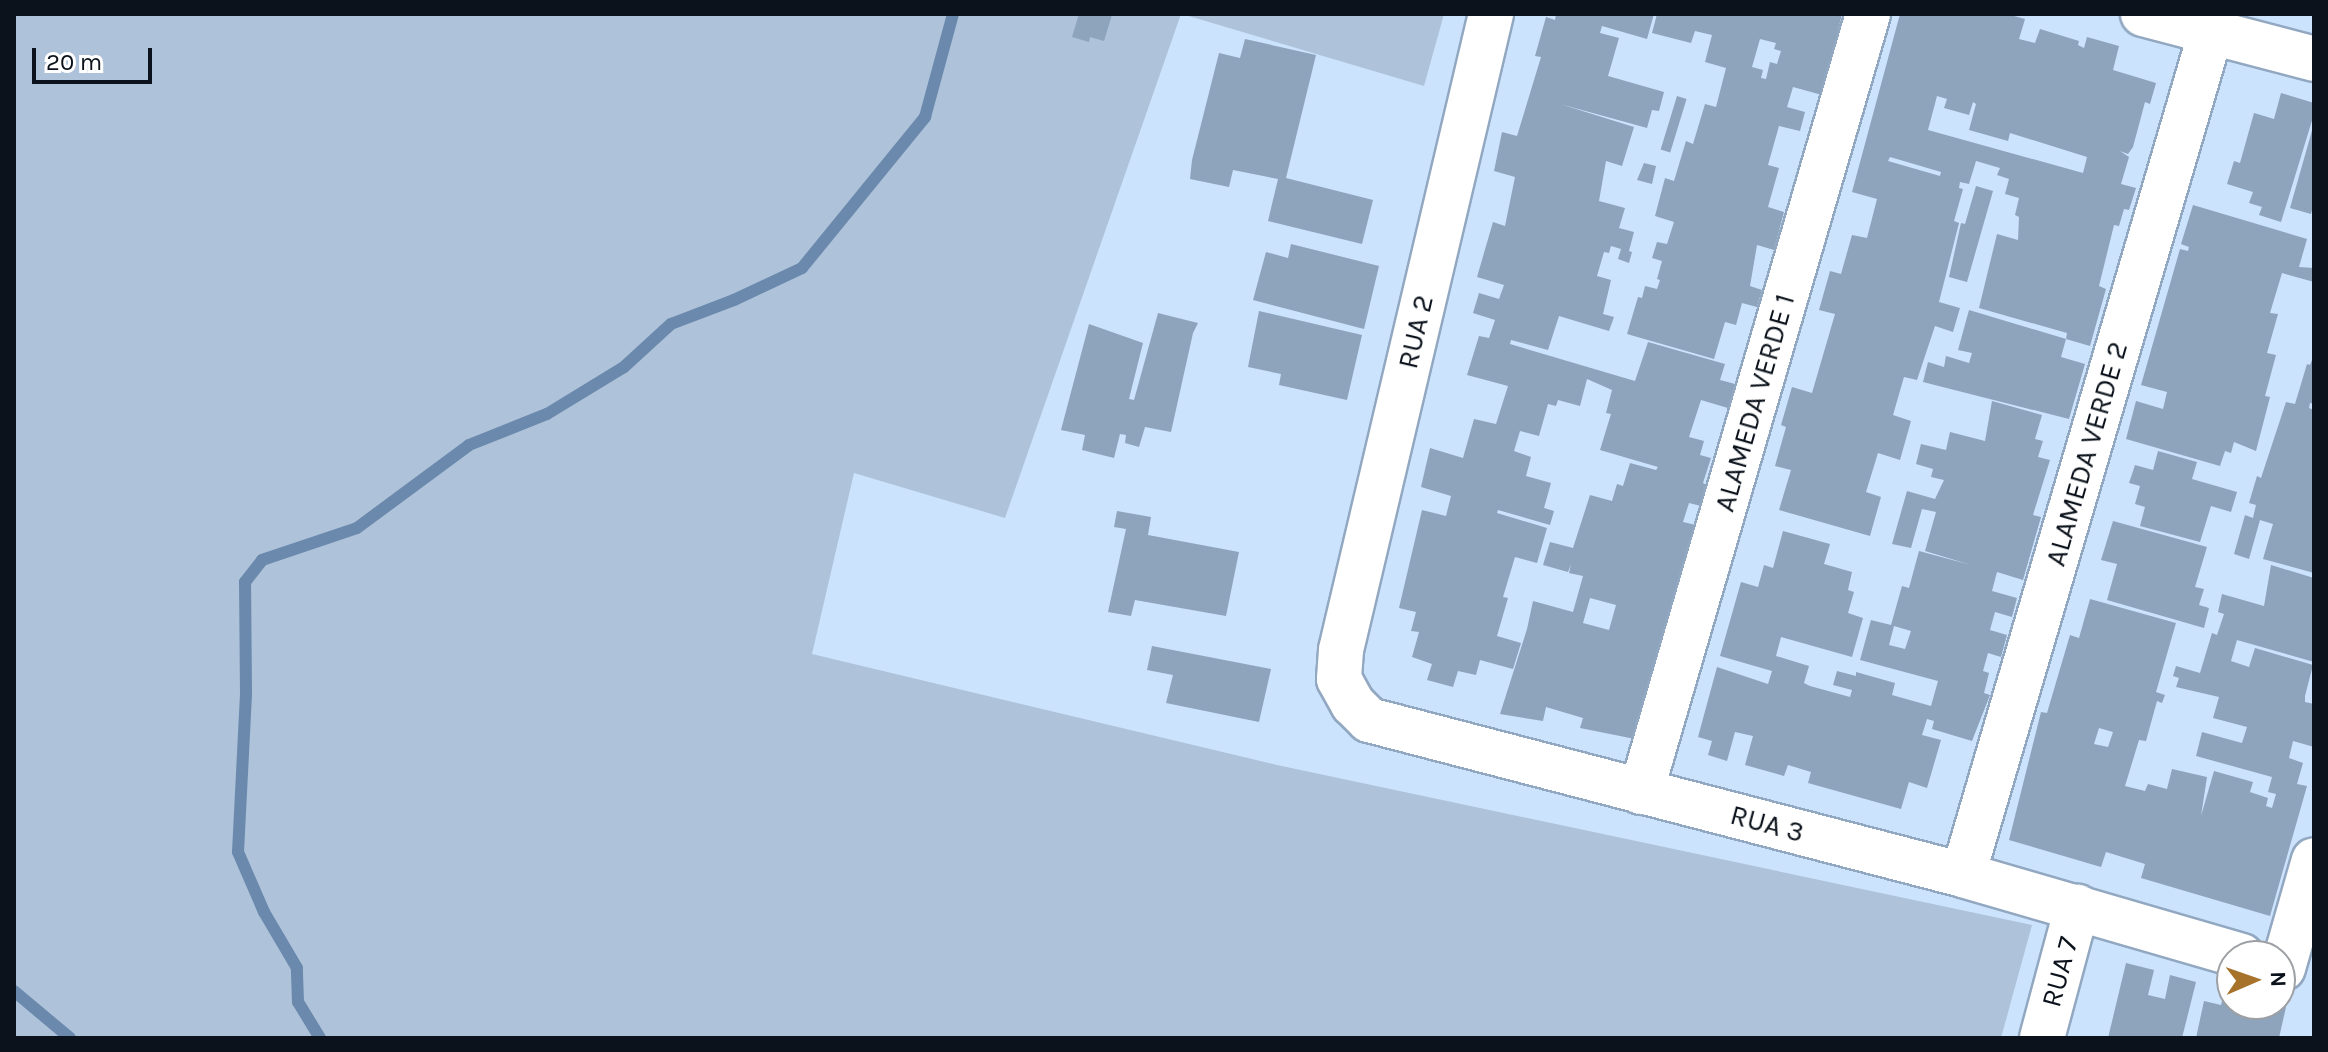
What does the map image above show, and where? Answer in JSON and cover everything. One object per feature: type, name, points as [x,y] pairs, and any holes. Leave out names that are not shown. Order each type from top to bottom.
[{"type":"street","name":"RUA 2","points":[[1341,650],[1491,14]]},
{"type":"street","name":"ALAMEDA VERDE 1","points":[[1641,792],[1868,14]]},
{"type":"street","points":[[2143,14],[2314,59]]},
{"type":"street","name":"ALAMEDA VERDE 2","points":[[1963,875],[2211,32]]},
{"type":"street","name":"RUA 3","points":[[1341,650],[1339,679],[1353,704],[1369,720],[1963,875],[2216,949]]},
{"type":"street","points":[[2296,952],[2314,860]]},
{"type":"street","name":"RUA 7","points":[[2042,1038],[2077,907]]},
{"type":"shaded area","points":[[14,14],[1181,14],[1005,518],[854,473],[812,654],[1277,765],[2032,925],[2001,1038],[14,1038]]},
{"type":"shaded area","points":[[1182,14],[1444,14],[1424,86]]},
{"type":"building","points":[[1079,14],[1112,15],[1104,41],[1090,37],[1089,42],[1072,37]]},
{"type":"building","points":[[1556,14],[1654,14],[1647,39],[1602,26],[1600,33],[1619,38],[1608,76],[1664,92],[1659,111],[1652,110],[1647,128],[1560,104],[1634,127],[1622,166],[1606,161],[1599,201],[1625,208],[1619,228],[1634,232],[1629,251],[1632,252],[1629,263],[1618,259],[1621,249],[1611,246],[1609,253],[1604,252],[1597,276],[1611,280],[1603,314],[1614,317],[1609,331],[1559,316],[1548,350],[1511,340],[1510,344],[1635,381],[1648,342],[1725,364],[1720,380],[1735,384],[1728,408],[1701,400],[1689,437],[1704,441],[1700,455],[1711,458],[1703,483],[1707,485],[1701,506],[1689,503],[1683,522],[1696,525],[1635,739],[1580,728],[1583,718],[1546,707],[1543,721],[1500,714],[1527,629],[1533,601],[1573,612],[1583,576],[1569,573],[1571,564],[1568,572],[1543,565],[1550,542],[1573,548],[1590,495],[1612,501],[1617,484],[1623,486],[1630,463],[1656,470],[1658,467],[1600,450],[1611,414],[1606,413],[1612,390],[1587,379],[1580,406],[1558,400],[1556,406],[1548,404],[1539,436],[1520,431],[1514,451],[1531,457],[1526,476],[1551,483],[1544,508],[1554,511],[1550,525],[1498,510],[1497,513],[1547,528],[1537,563],[1515,557],[1503,597],[1508,598],[1497,636],[1521,643],[1513,669],[1480,660],[1476,675],[1458,671],[1453,687],[1427,680],[1432,664],[1412,657],[1419,632],[1411,631],[1416,612],[1399,608],[1422,510],[1446,516],[1451,496],[1421,487],[1430,448],[1463,458],[1474,419],[1496,424],[1508,386],[1467,375],[1479,336],[1489,338],[1495,320],[1473,313],[1479,293],[1499,299],[1504,285],[1477,277],[1493,222],[1505,226],[1515,177],[1494,171],[1502,132],[1517,136],[1541,57],[1535,56],[1546,17],[1555,20]],"holes":[[[1590,598],[1616,605],[1609,630],[1583,623]]]},
{"type":"building","points":[[1657,14],[1842,14],[1822,95],[1793,87],[1787,107],[1805,112],[1800,131],[1779,126],[1768,165],[1779,168],[1768,207],[1784,212],[1774,250],[1757,245],[1750,286],[1762,290],[1757,307],[1742,303],[1736,325],[1725,322],[1714,359],[1627,334],[1638,297],[1642,298],[1645,286],[1657,289],[1660,280],[1657,279],[1662,261],[1652,258],[1657,242],[1667,244],[1674,222],[1655,216],[1665,178],[1674,181],[1686,141],[1693,144],[1705,104],[1716,107],[1726,68],[1705,62],[1712,35],[1695,31],[1691,43],[1652,33]],"holes":[[[1760,39],[1776,43],[1774,49],[1781,51],[1777,64],[1770,62],[1766,79],[1761,78],[1763,70],[1752,67]]]},
{"type":"building","points":[[1900,14],[2007,14],[2025,19],[2019,39],[2035,43],[2040,29],[2079,41],[2078,45],[2084,48],[2087,37],[2119,46],[2113,70],[2156,83],[2150,104],[2145,102],[2133,147],[2128,154],[2120,151],[2129,157],[2121,184],[2136,188],[2129,210],[2124,209],[2119,226],[2114,225],[2099,286],[2106,289],[2090,346],[2066,339],[2067,333],[1979,308],[1997,234],[2018,240],[2019,217],[2015,215],[2019,198],[2005,194],[2009,179],[1997,175],[2000,168],[1976,161],[1969,184],[1960,182],[1959,188],[1963,189],[1954,221],[1959,223],[1939,302],[1960,308],[1953,332],[1935,326],[1917,380],[1904,377],[1893,415],[1911,421],[1900,460],[1878,453],[1866,492],[1881,497],[1870,536],[1779,510],[1791,470],[1775,466],[1786,427],[1781,425],[1792,387],[1812,393],[1835,314],[1819,310],[1830,271],[1841,274],[1852,235],[1867,238],[1877,199],[1852,192]],"holes":[[[1937,96],[1947,99],[1944,108],[1969,115],[1973,102],[1976,104],[1969,130],[2008,141],[2010,133],[2087,157],[2083,173],[1928,130]],[[1890,157],[1941,172],[1940,176],[1888,161]]]},
{"type":"building","points":[[1245,39],[1316,55],[1286,178],[1373,200],[1362,244],[1268,221],[1278,179],[1233,170],[1229,187],[1190,179],[1219,53],[1240,58]]},
{"type":"building","points":[[2281,93],[2314,103],[2314,114],[2281,222],[2259,215],[2262,207],[2249,203],[2253,192],[2227,184],[2234,161],[2240,163],[2254,113],[2274,119]]},
{"type":"building","points":[[1677,96],[1687,99],[1670,152],[1661,150]]},
{"type":"building","points":[[2313,127],[2314,202],[2311,214],[2290,208]]},
{"type":"building","points":[[1644,163],[1656,166],[1652,184],[1637,180]]},
{"type":"building","points":[[1976,186],[1993,191],[1967,282],[1949,277],[1961,223],[1965,224]]},
{"type":"building","points":[[2193,205],[2307,239],[2299,267],[2314,268],[2314,282],[2282,273],[2270,313],[2278,314],[2267,353],[2276,355],[2265,396],[2270,397],[2256,451],[2234,442],[2231,453],[2225,451],[2220,466],[2126,439],[2136,401],[2163,409],[2167,392],[2141,385],[2180,249],[2188,251],[2189,247],[2181,244]]},
{"type":"building","points":[[1291,244],[1379,266],[1364,329],[1253,300],[1266,252],[1288,258]]},
{"type":"building","points":[[1969,310],[2066,339],[2061,357],[2085,364],[2069,419],[1923,382],[1928,362],[1944,367],[1946,356],[1969,363],[1972,353],[1958,350]]},
{"type":"building","points":[[1259,311],[1362,335],[1347,400],[1279,385],[1281,374],[1248,367]]},
{"type":"building","points":[[1158,313],[1198,323],[1193,333],[1171,432],[1145,427],[1139,447],[1125,443],[1126,435],[1120,434],[1114,458],[1082,450],[1085,435],[1061,430],[1089,324],[1143,343],[1129,399],[1134,400]]},
{"type":"building","points":[[2314,355],[2314,404],[2310,403],[2309,408],[2314,410],[2314,573],[2263,559],[2273,524],[2260,520],[2249,559],[2234,554],[2245,515],[2253,518],[2256,505],[2249,503],[2257,476],[2261,478],[2286,402],[2295,404],[2307,364],[2310,365]]},
{"type":"building","points":[[1992,401],[2042,415],[2035,439],[2043,441],[2038,457],[2050,460],[2033,515],[2041,517],[2023,580],[1997,572],[1992,591],[2017,598],[2012,617],[1995,612],[1990,630],[2007,635],[2001,657],[1988,653],[1983,671],[1989,673],[1984,693],[1990,695],[1972,741],[1932,729],[1934,721],[1927,719],[1922,735],[1941,740],[1927,788],[1909,782],[1901,809],[1808,783],[1811,772],[1788,765],[1784,776],[1745,765],[1753,736],[1735,732],[1727,761],[1708,755],[1712,741],[1698,737],[1717,667],[1768,684],[1772,671],[1720,656],[1741,582],[1758,587],[1764,565],[1773,568],[1783,531],[1830,544],[1824,564],[1852,572],[1848,590],[1854,592],[1848,613],[1863,618],[1852,657],[1781,637],[1776,656],[1809,666],[1804,683],[1810,686],[1850,697],[1852,690],[1833,685],[1837,671],[1856,676],[1856,672],[1895,683],[1892,695],[1931,706],[1938,681],[1860,660],[1871,620],[1891,625],[1902,586],[1909,588],[1919,551],[1971,565],[1925,551],[1936,512],[1922,509],[1911,548],[1892,544],[1907,491],[1935,499],[1944,480],[1931,477],[1933,469],[1916,464],[1921,444],[1946,450],[1950,432],[1985,441]],"holes":[[[1894,626],[1911,631],[1905,649],[1889,645]]]},
{"type":"building","points":[[2158,451],[2197,462],[2192,479],[2237,492],[2231,512],[2211,506],[2200,542],[2140,526],[2145,507],[2135,504],[2140,486],[2129,483],[2135,465],[2153,470]]},
{"type":"building","points":[[1117,511],[1151,517],[1148,535],[1239,552],[1226,616],[1135,600],[1131,616],[1108,612],[1126,529],[1114,527]]},
{"type":"building","points":[[2113,521],[2207,547],[2195,587],[2204,589],[2199,605],[2209,608],[2204,628],[2107,600],[2117,564],[2101,560]]},
{"type":"building","points":[[2271,565],[2314,578],[2314,662],[2237,640],[2231,661],[2249,667],[2255,648],[2313,665],[2305,702],[2314,704],[2314,747],[2293,741],[2289,758],[2303,763],[2297,784],[2307,786],[2270,916],[2141,878],[2145,864],[2106,852],[2101,867],[2009,840],[2041,712],[2047,713],[2070,635],[2079,638],[2090,599],[2176,623],[2156,692],[2165,695],[2162,703],[2157,701],[2146,741],[2139,740],[2125,786],[2145,791],[2148,784],[2167,789],[2172,769],[2207,777],[2201,816],[2214,771],[2253,782],[2250,792],[2268,798],[2266,806],[2272,808],[2276,794],[2268,792],[2272,777],[2196,756],[2202,732],[2242,743],[2247,727],[2213,718],[2219,697],[2176,687],[2179,678],[2173,676],[2176,666],[2200,673],[2212,633],[2217,635],[2224,614],[2218,612],[2222,594],[2264,606]],"holes":[[[2099,728],[2113,732],[2108,747],[2094,744]]]},
{"type":"building","points":[[1152,646],[1271,669],[1259,722],[1166,703],[1173,675],[1147,670]]},
{"type":"building","points":[[2126,963],[2154,970],[2148,995],[2165,999],[2170,975],[2196,982],[2182,1038],[2108,1038]]},
{"type":"building","points":[[2204,1001],[2216,1004],[2216,1020],[2283,1020],[2279,1038],[2196,1038]]},
{"type":"waterway","points":[[320,1038],[298,1002],[297,968],[264,912],[238,852],[246,693],[245,582],[262,560],[357,528],[469,445],[547,414],[624,367],[671,324],[734,300],[802,268],[925,117],[953,14]]},
{"type":"waterway","points":[[14,991],[70,1038]]}]
